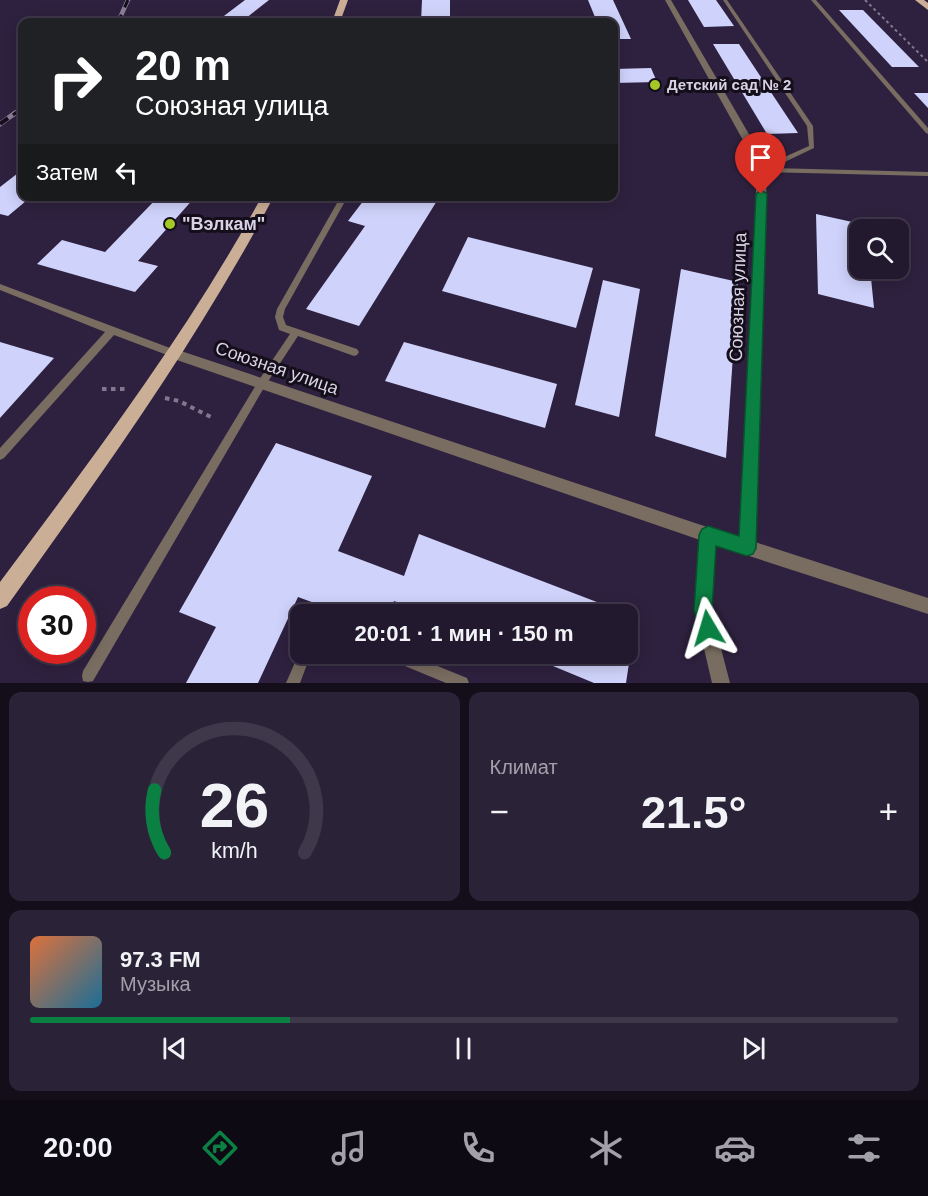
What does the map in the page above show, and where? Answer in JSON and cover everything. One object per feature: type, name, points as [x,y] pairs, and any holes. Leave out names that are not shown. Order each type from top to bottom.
[{"type":"main road","points":[[337,18],[344,0]]},
{"type":"main road","points":[[920,0],[928,8]]},
{"type":"main road","points":[[0,599],[175,354],[249,233],[265,201]]},
{"type":"street","name":"Союзная улица","points":[[668,0],[759,160],[762,170],[747,548]]},
{"type":"street","name":"Союзная улица","points":[[175,354],[708,535],[928,606]]},
{"type":"street","points":[[708,535],[703,610],[721,683]]},
{"type":"lane","points":[[724,0],[810,126],[812,147],[762,170]]},
{"type":"lane","points":[[813,0],[928,132]]},
{"type":"lane","points":[[762,170],[928,174]]},
{"type":"lane","points":[[342,201],[281,309],[279,318],[282,327],[354,352]]},
{"type":"lane","points":[[0,286],[175,354]]},
{"type":"lane","points":[[0,455],[112,331]]},
{"type":"lane","points":[[88,676],[262,383],[296,332]]},
{"type":"lane","points":[[293,683],[301,664]]},
{"type":"lane","points":[[417,664],[462,683]]},
{"type":"path","points":[[865,0],[928,62]]},
{"type":"building","points":[[245,0],[269,0],[246,18],[221,18]]},
{"type":"building","points":[[422,0],[450,0],[450,18],[421,18]]},
{"type":"building","points":[[588,0],[613,0],[631,39],[618,39],[618,18],[595,18]]},
{"type":"building","points":[[688,0],[716,0],[734,26],[704,27]]},
{"type":"building","points":[[839,10],[863,10],[919,67],[892,67]]},
{"type":"building","points":[[567,17],[567,18],[516,18]]},
{"type":"building","points":[[713,44],[739,44],[798,133],[767,134]]},
{"type":"building","points":[[651,68],[657,82],[618,83],[618,69]]},
{"type":"building","points":[[914,93],[928,93],[928,108]]},
{"type":"building","points":[[18,173],[18,201],[26,201],[8,216],[0,214],[0,187]]},
{"type":"building","points":[[154,201],[192,201],[138,261],[158,266],[135,292],[37,264],[62,240],[105,252]]},
{"type":"building","points":[[363,201],[437,201],[359,326],[306,309],[365,226],[348,221]]},
{"type":"building","points":[[816,214],[849,221],[849,279],[871,279],[874,308],[818,294]]},
{"type":"building","points":[[468,237],[593,268],[576,328],[442,291]]},
{"type":"building","points":[[681,269],[738,282],[726,458],[655,436]]},
{"type":"building","points":[[603,280],[640,289],[619,417],[575,405]]},
{"type":"building","points":[[0,342],[54,358],[0,418]]},
{"type":"building","points":[[404,342],[557,384],[545,428],[385,381]]},
{"type":"building","points":[[276,443],[372,476],[338,551],[404,576],[419,534],[602,604],[402,604],[394,601],[393,604],[317,604],[298,597],[295,604],[290,604],[290,614],[258,683],[186,683],[216,627],[179,612]]},
{"type":"building","points":[[548,664],[629,664],[626,683],[594,683]]},
{"type":"railway","points":[[120,18],[128,0]]},
{"type":"railway","points":[[13,115],[18,111]]},
{"type":"railway","points":[[0,124],[15,113]]},
{"type":"place","name":"Детский сад № 2","points":[[655,85]]},
{"type":"place","name":"\"Вэлкам\"","points":[[170,224]]},
{"type":"route","points":[[708,628],[703,610],[708,535],[747,548],[761,194]]}]
